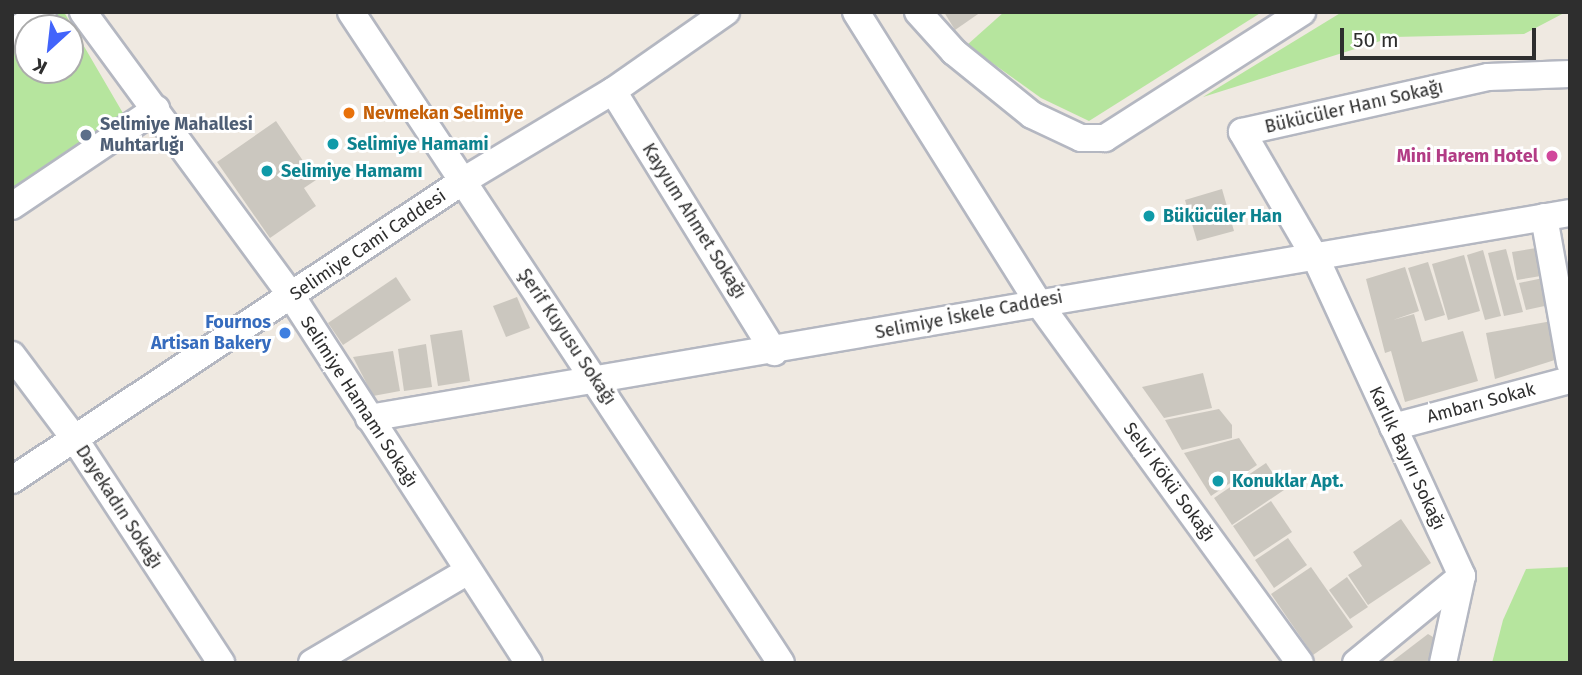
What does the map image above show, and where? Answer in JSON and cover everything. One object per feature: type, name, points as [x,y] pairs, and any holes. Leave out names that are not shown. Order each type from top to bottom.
[{"type":"street","points":[[12,33],[43,12]]},
{"type":"street","name":"Selimiye Hamamı Sokağı","points":[[83,12],[292,297],[529,663]]},
{"type":"street","name":"Şerif Kuyusu Sokağı","points":[[351,12],[596,379],[781,663]]},
{"type":"street","name":"Selimiye Cami Caddesi","points":[[12,480],[292,297],[463,181],[613,91],[726,12]]},
{"type":"street","name":"Selvi Kökü Sokağı","points":[[856,12],[1037,301],[1300,663]]},
{"type":"street","points":[[918,12],[954,52],[1032,115],[1081,138],[1105,138],[1302,12]]},
{"type":"street","name":"Bükücüler Hanı Sokağı","points":[[1316,259],[1242,132],[1488,77],[1570,74]]},
{"type":"street","name":"Kayyum Ahmet Sokağı","points":[[613,91],[774,352]]},
{"type":"street","points":[[12,206],[156,109]]},
{"type":"street","points":[[1557,215],[1570,363]]},
{"type":"street","name":"Selimiye İskele Caddesi","points":[[369,418],[774,352],[1037,301],[1316,259],[1557,215]]},
{"type":"street","name":"Karlık Bayırı Sokağı","points":[[1316,259],[1462,576]]},
{"type":"street","name":"Dayekadın Sokağı","points":[[12,355],[74,438],[221,663]]},
{"type":"street","name":"Ambarı Sokak","points":[[1393,427],[1570,380]]},
{"type":"street","points":[[312,663],[468,570]]},
{"type":"street","points":[[1356,663],[1462,576]]},
{"type":"street","points":[[1443,663],[1462,576]]},
{"type":"green space","points":[[12,12],[65,14],[14,14],[14,84],[84,84],[84,46],[127,120],[12,195]]},
{"type":"green space","points":[[1004,12],[1262,12],[1089,121],[1041,98],[967,45]]},
{"type":"green space","points":[[1342,12],[1566,12],[1524,34],[1393,37],[1203,97]]},
{"type":"green space","points":[[1570,567],[1570,663],[1492,663],[1503,620],[1526,569]]},
{"type":"building","points":[[944,12],[981,12],[955,30]]},
{"type":"building","name":"Selimiye Hamamı","points":[[276,121],[316,180],[304,188],[316,206],[270,238],[217,162]]},
{"type":"building","points":[[1222,189],[1234,231],[1197,241],[1185,200]]},
{"type":"building","points":[[1542,247],[1547,275],[1517,280],[1512,252]]},
{"type":"building","points":[[1506,249],[1523,312],[1504,316],[1488,253]]},
{"type":"building","points":[[1483,250],[1501,316],[1485,320],[1467,255]]},
{"type":"building","points":[[1464,255],[1480,311],[1448,320],[1432,264]]},
{"type":"building","points":[[1428,262],[1445,315],[1425,321],[1408,268]]},
{"type":"building","points":[[1405,267],[1419,311],[1393,320],[1414,314],[1422,342],[1463,331],[1478,381],[1405,402],[1391,351],[1385,353],[1366,279]]},
{"type":"building","points":[[396,277],[411,300],[343,345],[328,323]]},
{"type":"building","points":[[1548,277],[1554,304],[1526,310],[1519,283]]},
{"type":"building","points":[[517,297],[530,328],[506,337],[493,306]]},
{"type":"building","points":[[1552,321],[1558,359],[1495,379],[1486,333]]},
{"type":"building","points":[[462,330],[470,381],[438,386],[430,335]]},
{"type":"building","points":[[426,344],[432,387],[404,391],[398,349]]},
{"type":"building","points":[[393,351],[400,391],[373,396],[353,357]]},
{"type":"building","points":[[1203,373],[1212,408],[1164,418],[1142,387]]},
{"type":"building","points":[[1219,409],[1232,425],[1232,438],[1182,450],[1165,420]]},
{"type":"building","name":"Konuklar Apt.","points":[[1239,438],[1257,465],[1211,496],[1184,453]]},
{"type":"building","points":[[1266,463],[1284,490],[1232,525],[1214,498]]},
{"type":"building","points":[[1271,501],[1292,532],[1254,557],[1233,526]]},
{"type":"building","points":[[1401,519],[1431,563],[1368,605],[1348,575],[1362,566],[1353,552]]},
{"type":"building","points":[[1288,538],[1307,565],[1274,588],[1255,560]]},
{"type":"building","points":[[1311,567],[1353,627],[1313,655],[1271,594]]},
{"type":"building","points":[[1347,577],[1368,607],[1350,619],[1329,590]]},
{"type":"building","points":[[1428,634],[1438,640],[1433,663],[1390,663]]},
{"type":"place","name":"Nevmekan Selimiye","points":[[349,113]]},
{"type":"place","name":"Selimiye Mahallesi Muhtarlığı","points":[[86,135]]},
{"type":"place","name":"Selimiye Hamami","points":[[333,144]]},
{"type":"place","name":"Mini Harem Hotel","points":[[1552,156]]},
{"type":"place","name":"Selimiye Hamamı","points":[[267,171]]},
{"type":"place","name":"Bükücüler Han","points":[[1149,216]]},
{"type":"place","name":"Fournos Artisan Bakery","points":[[285,333]]},
{"type":"place","name":"Konuklar Apt.","points":[[1218,481]]}]
